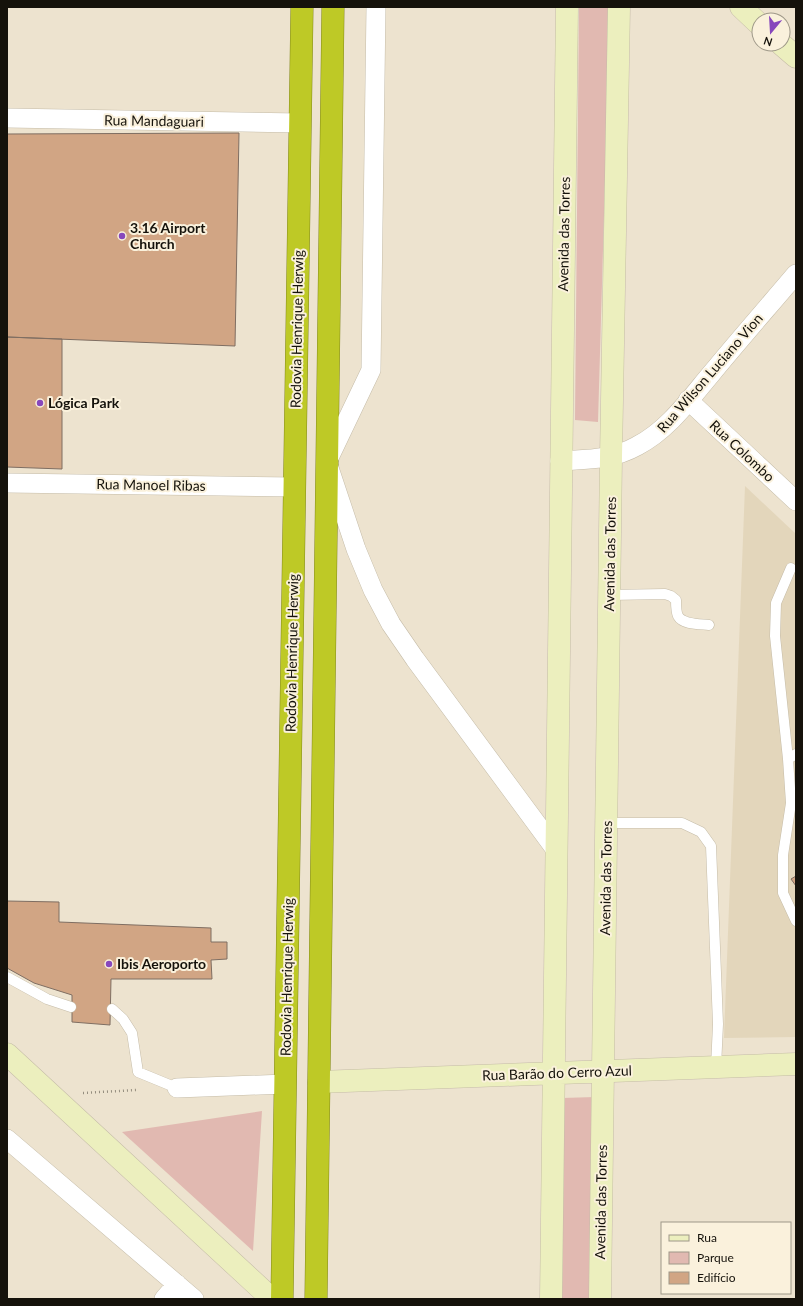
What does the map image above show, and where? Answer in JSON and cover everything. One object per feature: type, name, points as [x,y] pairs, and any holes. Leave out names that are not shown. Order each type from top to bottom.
[{"type":"highway","name":"Rodovia Henrique Herwig","points":[[278,1293],[285,1084],[302,7]]},
{"type":"highway","points":[[316,1299],[334,7]]},
{"type":"main road","name":"Avenida das Torres","points":[[550,1299],[567,7]]},
{"type":"main road","name":"Avenida das Torres","points":[[604,1296],[603,1071],[611,457],[619,7]]},
{"type":"main road","points":[[741,7],[751,16]]},
{"type":"main road","points":[[7,1054],[278,1293]]},
{"type":"main road","name":"Rua Barão do Cerro Azul","points":[[319,1082],[795,1064]]},
{"type":"street","points":[[376,7],[371,370],[327,462],[356,549],[373,590],[392,624],[415,660],[556,850]]},
{"type":"street","name":"Rua Mandaguari","points":[[7,118],[300,123]]},
{"type":"street","name":"Rua Wilson Luciano Vion","points":[[611,457],[636,447],[654,437],[668,424],[796,274]]},
{"type":"street","name":"Rua Colombo","points":[[688,400],[796,501]]},
{"type":"street","points":[[560,460],[611,457]]},
{"type":"street","name":"Rua Manoel Ribas","points":[[7,482],[294,487]]},
{"type":"street","points":[[177,1088],[285,1084]]},
{"type":"street","points":[[7,1139],[194,1299]]},
{"type":"street","points":[[164,1299],[177,1284]]},
{"type":"lane","points":[[791,568],[776,603],[775,636],[792,757],[791,803],[783,855],[783,893],[796,921]]},
{"type":"lane","points":[[609,595],[665,594],[672,596],[676,600],[678,616],[681,620],[710,625]]},
{"type":"lane","points":[[606,823],[682,823],[701,832],[711,846],[718,1024],[716,1067]]},
{"type":"lane","points":[[7,977],[47,999],[71,1007]]},
{"type":"lane","points":[[112,1009],[124,1019],[132,1033],[138,1072],[177,1088]]},
{"type":"path","points":[[51,1094],[137,1090]]},
{"type":"shaded area","points":[[745,486],[796,534],[796,1037],[724,1038]]},
{"type":"green space","points":[[579,7],[610,7],[598,422],[575,420]]},
{"type":"green space","points":[[595,1097],[592,1299],[560,1299],[562,1098]]},
{"type":"green space","points":[[262,1111],[253,1251],[122,1132]]},
{"type":"building","name":"3.16 Airport Church","points":[[239,133],[235,346],[7,337],[7,134]]},
{"type":"building","name":"Lógica Park","points":[[7,337],[62,339],[62,469],[7,467]]},
{"type":"building","points":[[796,876],[796,886],[791,879]]},
{"type":"building","name":"Ibis Aeroporto","points":[[7,901],[59,902],[59,922],[211,928],[211,942],[227,942],[227,959],[211,960],[212,979],[111,979],[110,1025],[72,1022],[72,995],[34,983],[7,968]]},
{"type":"place","name":"3.16 Airport Church","points":[[122,236]]},
{"type":"place","name":"Lógica Park","points":[[40,403]]},
{"type":"place","name":"Ibis Aeroporto","points":[[109,964]]}]
